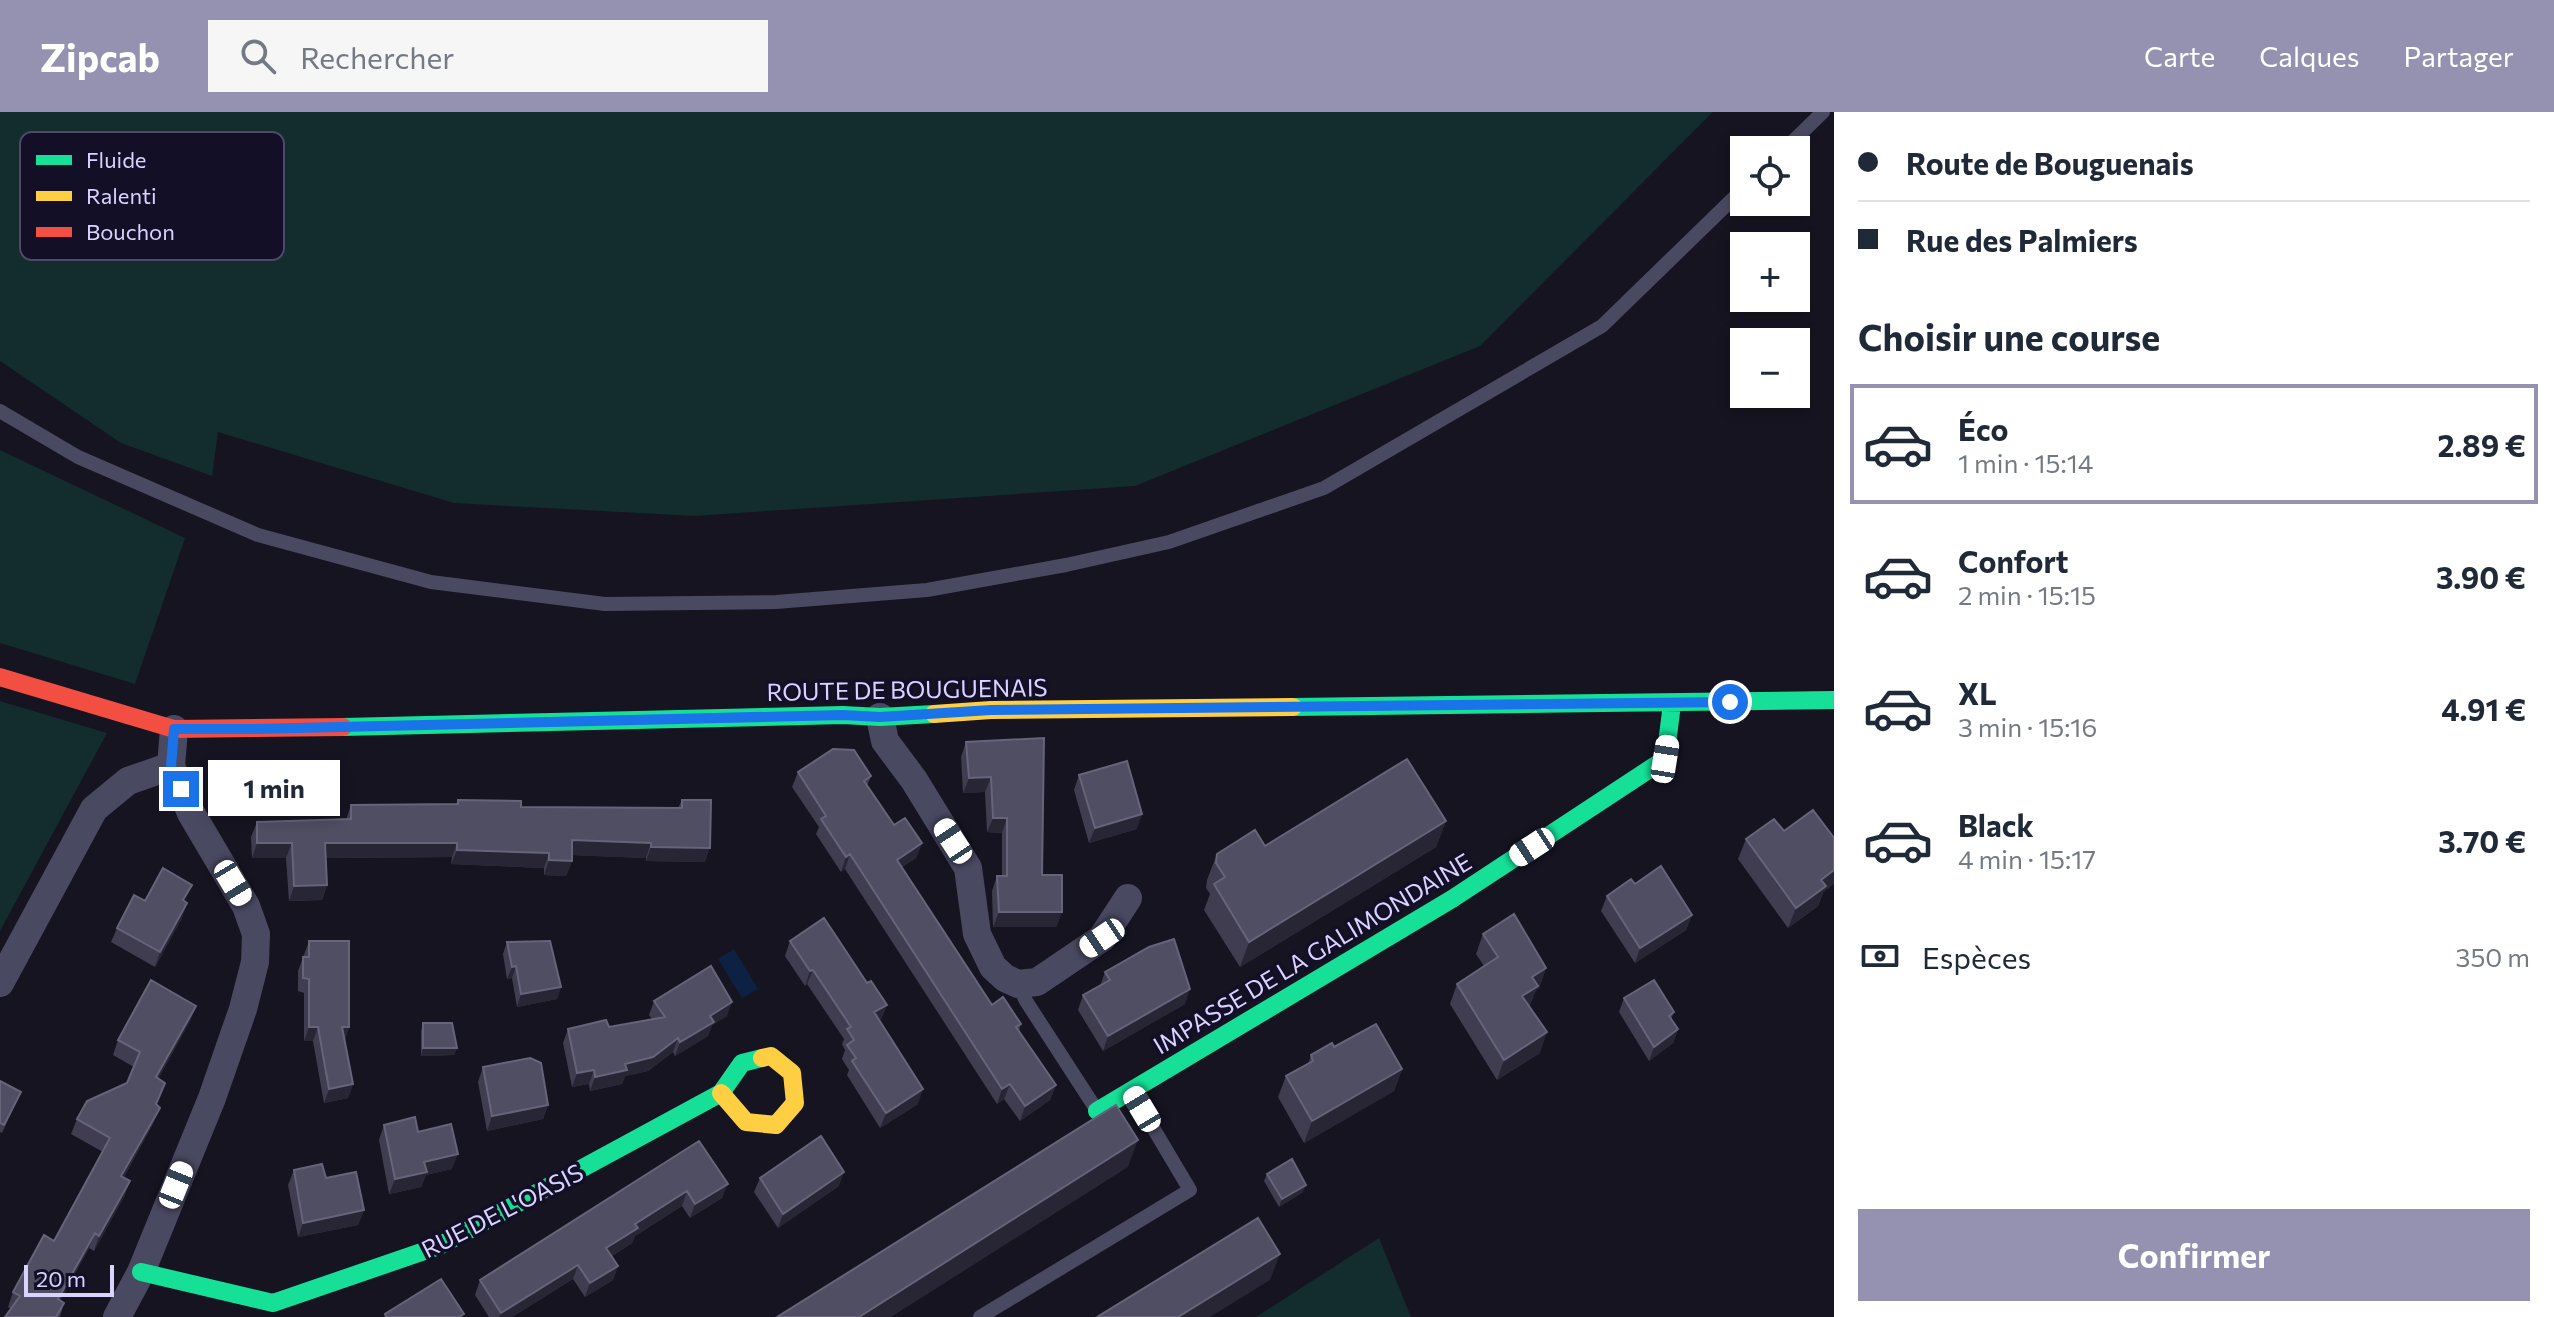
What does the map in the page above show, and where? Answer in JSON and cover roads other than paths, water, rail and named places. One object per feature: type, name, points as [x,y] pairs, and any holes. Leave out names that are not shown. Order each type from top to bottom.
[{"type":"street","name":"ROUTE DE BOUGUENAIS","points":[[0,677],[174,729],[827,715],[880,717],[991,710],[1834,700]]},
{"type":"street","name":"IMPASSE DE LA GALIMONDAINE","points":[[1097,1111],[1452,899],[1665,759],[1672,704]]},
{"type":"street","points":[[880,717],[885,741],[914,780],[968,868],[977,934],[993,967],[1005,978],[1018,984],[1037,982],[1102,938],[1128,898]]},
{"type":"street","points":[[117,1317],[141,1272],[212,1098],[243,1009],[255,962],[256,934],[246,906],[191,813],[171,766],[174,729]]},
{"type":"street","points":[[0,983],[94,809],[128,781],[171,766]]},
{"type":"street","name":"RUE DE L'OASIS","points":[[141,1272],[273,1310],[439,1246],[721,1093]]},
{"type":"lane","points":[[1798,136],[1823,112]]},
{"type":"lane","points":[[0,411],[78,457],[258,535],[431,582],[605,604],[776,602],[927,590],[1066,565],[1169,542],[1324,488],[1602,326],[1730,202]]},
{"type":"lane","points":[[1018,984],[1097,1111]]},
{"type":"lane","points":[[980,1317],[1190,1190],[1131,1090]]},
{"type":"water","points":[[734,949],[758,989],[742,998],[718,959]]}]
